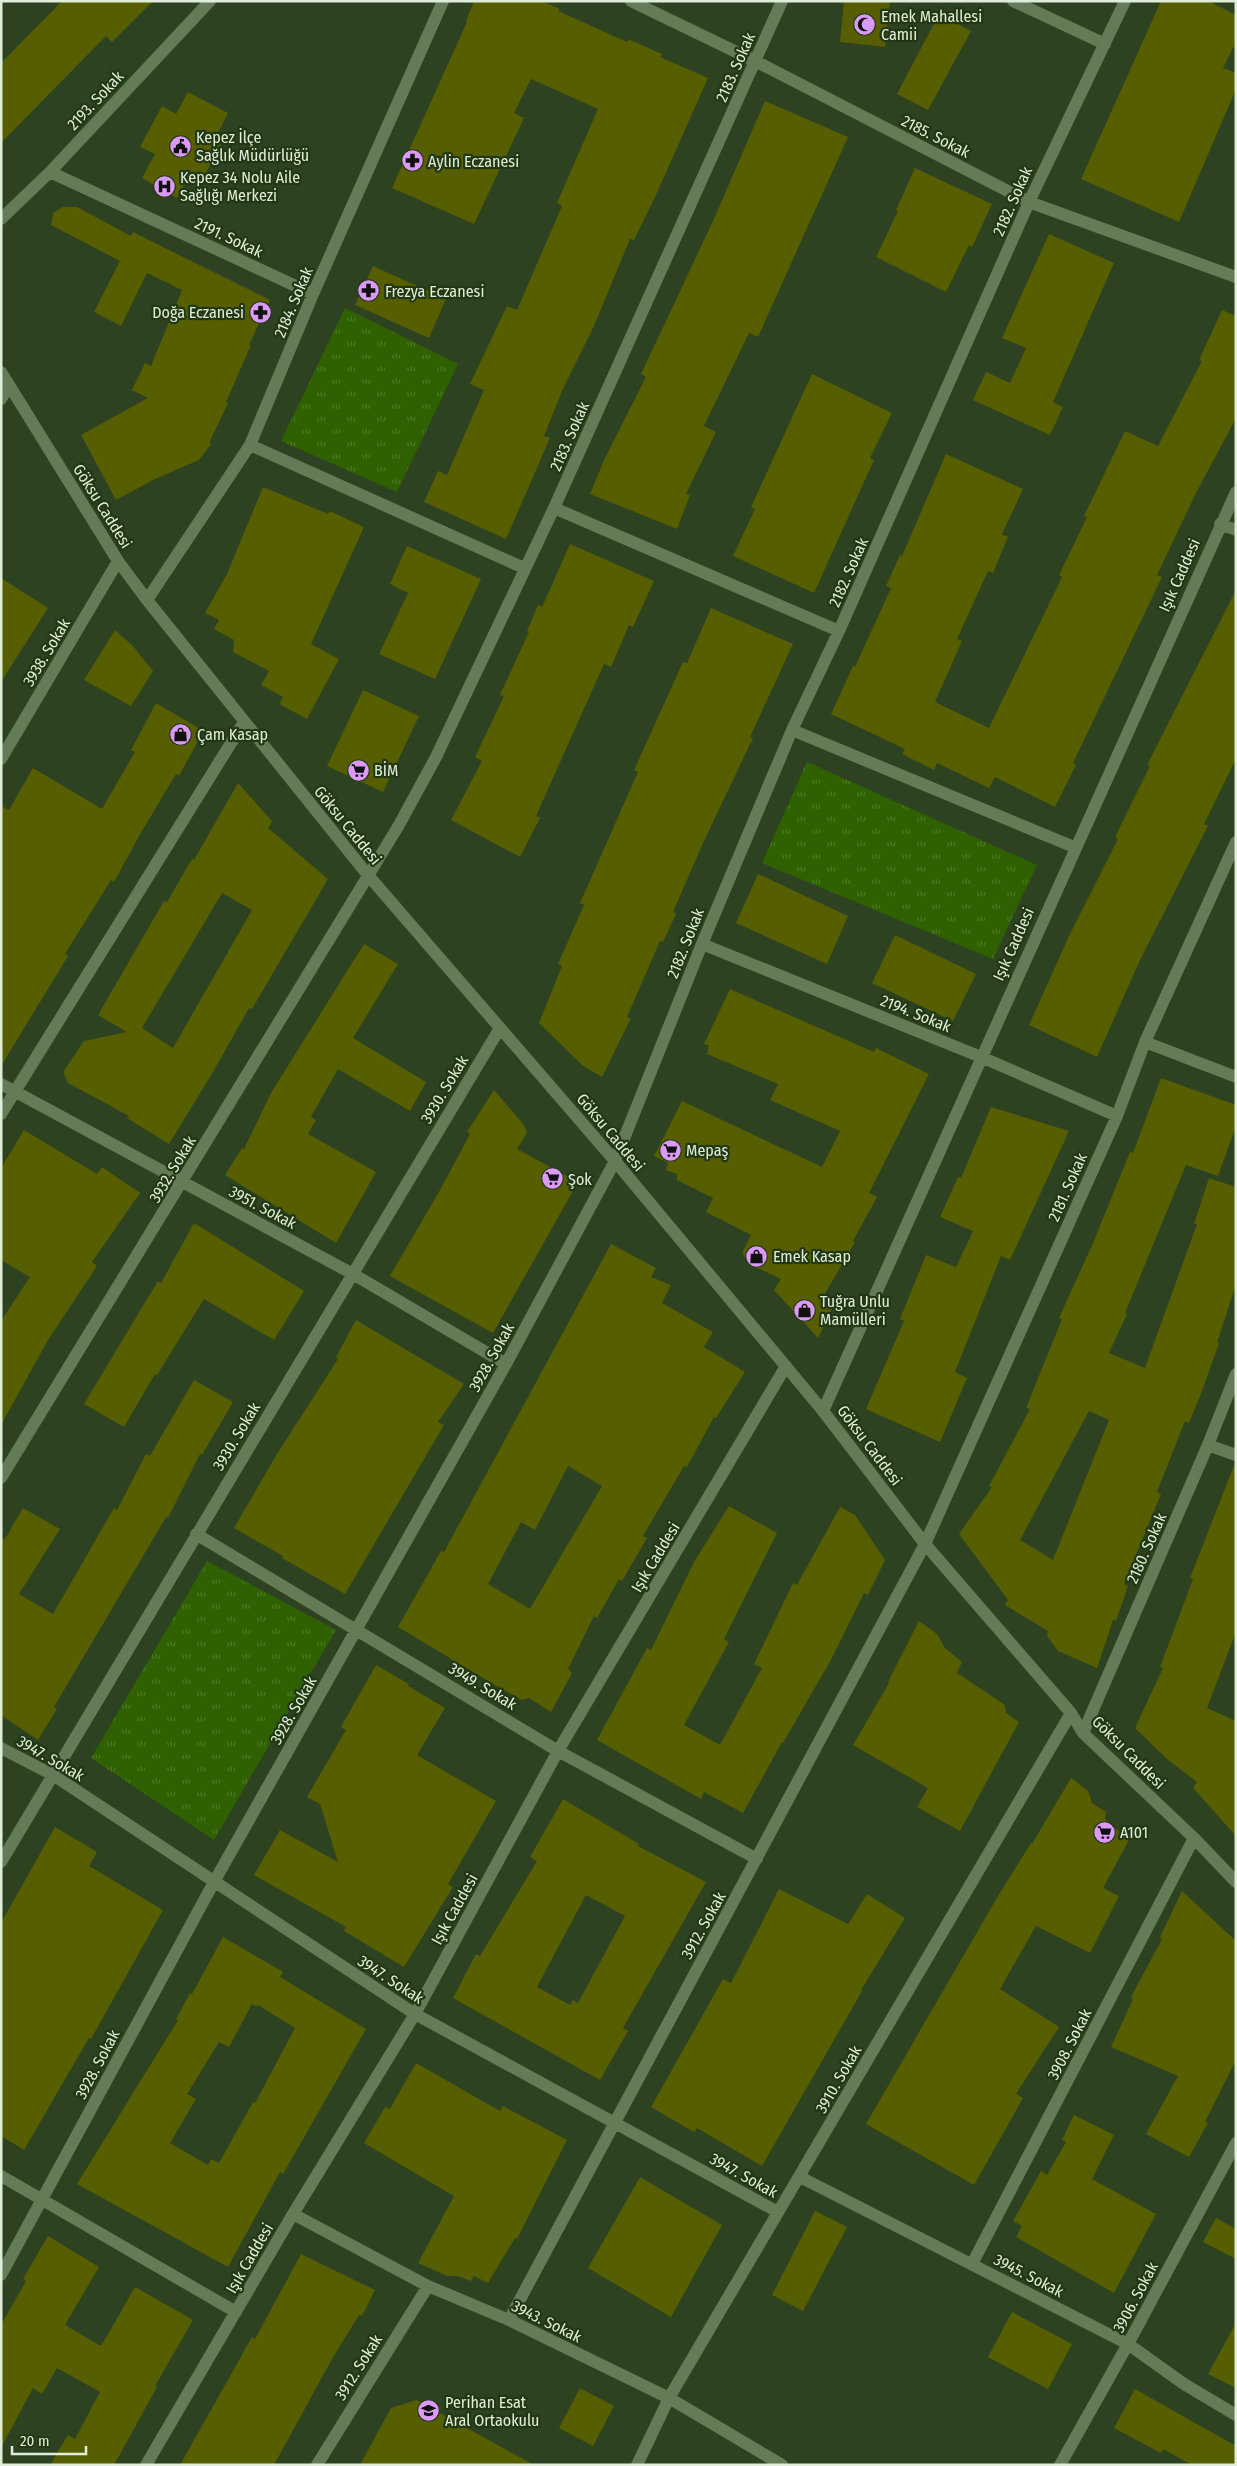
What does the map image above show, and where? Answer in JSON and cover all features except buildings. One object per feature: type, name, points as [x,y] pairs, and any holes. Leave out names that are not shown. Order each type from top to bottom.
[{"type":"street","name":"2193. Sokak","points":[[1,219],[50,172],[210,1]]},
{"type":"street","name":"2184. Sokak","points":[[147,600],[250,445],[313,294],[443,1]]},
{"type":"street","name":"2185. Sokak","points":[[631,1],[1029,202],[1236,277]]},
{"type":"street","name":"2183. Sokak","points":[[367,874],[399,825],[436,757],[554,508],[782,1]]},
{"type":"street","points":[[1013,1],[1105,44]]},
{"type":"street","name":"2182. Sokak","points":[[615,1161],[702,944],[792,730],[840,631],[1029,202],[1125,1]]},
{"type":"street","name":"2191. Sokak","points":[[50,172],[313,294]]},
{"type":"street","name":"Göksu Caddesi","points":[[1,372],[118,561],[244,722],[367,874],[615,1161],[786,1366],[925,1544],[1071,1713],[1083,1733],[1194,1838],[1236,1882]]},
{"type":"street","points":[[1,399],[9,386]]},
{"type":"street","points":[[250,445],[524,568]]},
{"type":"street","name":"Işık Caddesi","points":[[823,1411],[861,1330],[1074,847],[1236,492]]},
{"type":"street","points":[[554,508],[840,631]]},
{"type":"street","points":[[1220,524],[1236,530]]},
{"type":"street","name":"3938. Sokak","points":[[1,759],[118,561]]},
{"type":"street","points":[[1,1114],[244,722]]},
{"type":"street","points":[[792,730],[1074,847]]},
{"type":"street","name":"2181. Sokak","points":[[925,1544],[1117,1116],[1144,1042],[1236,842]]},
{"type":"street","name":"3932. Sokak","points":[[1,1478],[182,1183],[367,874]]},
{"type":"street","name":"2194. Sokak","points":[[702,944],[980,1057],[1117,1116]]},
{"type":"street","name":"3930. Sokak","points":[[1,1862],[500,1028]]},
{"type":"street","points":[[1144,1042],[1236,1077]]},
{"type":"street","name":"3951. Sokak","points":[[1,1084],[353,1274],[506,1364]]},
{"type":"street","name":"3928. Sokak","points":[[1,2275],[214,1882],[506,1364],[615,1161]]},
{"type":"street","name":"Işık Caddesi","points":[[146,2465],[293,2214],[415,2014],[558,1751],[786,1366]]},
{"type":"street","name":"2180. Sokak","points":[[1083,1733],[1208,1445],[1236,1374]]},
{"type":"street","points":[[1208,1445],[1236,1455]]},
{"type":"street","name":"3949. Sokak","points":[[196,1534],[358,1629],[558,1751],[758,1858]]},
{"type":"street","name":"3912. Sokak","points":[[509,2320],[925,1544]]},
{"type":"street","name":"3910. Sokak","points":[[636,2465],[669,2398],[1071,1713]]},
{"type":"street","name":"3947. Sokak","points":[[1,1748],[53,1775],[415,2014],[778,2212]]},
{"type":"street","name":"3908. Sokak","points":[[972,2264],[1194,1838]]},
{"type":"street","name":"3906. Sokak","points":[[1060,2465],[1128,2344],[1236,2143]]},
{"type":"street","points":[[1,2176],[236,2312]]},
{"type":"street","name":"3945. Sokak","points":[[800,2177],[1128,2344],[1184,2384],[1236,2415]]},
{"type":"street","name":"3943. Sokak","points":[[293,2214],[428,2286],[509,2320],[669,2398],[782,2465]]},
{"type":"street","name":"3912. Sokak","points":[[316,2465],[428,2286]]},
{"type":"green space","points":[[345,308],[458,364],[397,492],[281,441]]},
{"type":"green space","points":[[807,762],[1037,865],[993,959],[762,863]]},
{"type":"green space","points":[[207,1561],[336,1630],[214,1840],[91,1758]]},
{"type":"place","name":"Emek Mahallesi Camii","points":[[865,25]]},
{"type":"place","name":"Kepez İlçe Sağlık Müdürlüğü","points":[[180,146]]},
{"type":"place","name":"Aylin Eczanesi","points":[[412,161]]},
{"type":"place","name":"Kepez 34 Nolu Aile Sağlığı Merkezi","points":[[164,186]]},
{"type":"place","name":"Frezya Eczanesi","points":[[369,291]]},
{"type":"place","name":"Doğa Eczanesi","points":[[260,312]]},
{"type":"place","name":"Çam Kasap","points":[[181,734]]},
{"type":"place","name":"BİM","points":[[358,770]]},
{"type":"place","name":"Mepaş","points":[[670,1150]]},
{"type":"place","name":"Şok","points":[[552,1179]]},
{"type":"place","name":"Emek Kasap","points":[[757,1256]]},
{"type":"place","name":"Tuğra Unlu Mamülleri","points":[[804,1310]]},
{"type":"place","name":"A101","points":[[1104,1832]]},
{"type":"place","name":"Perihan Esat Aral Ortaokulu","points":[[429,2411]]}]
